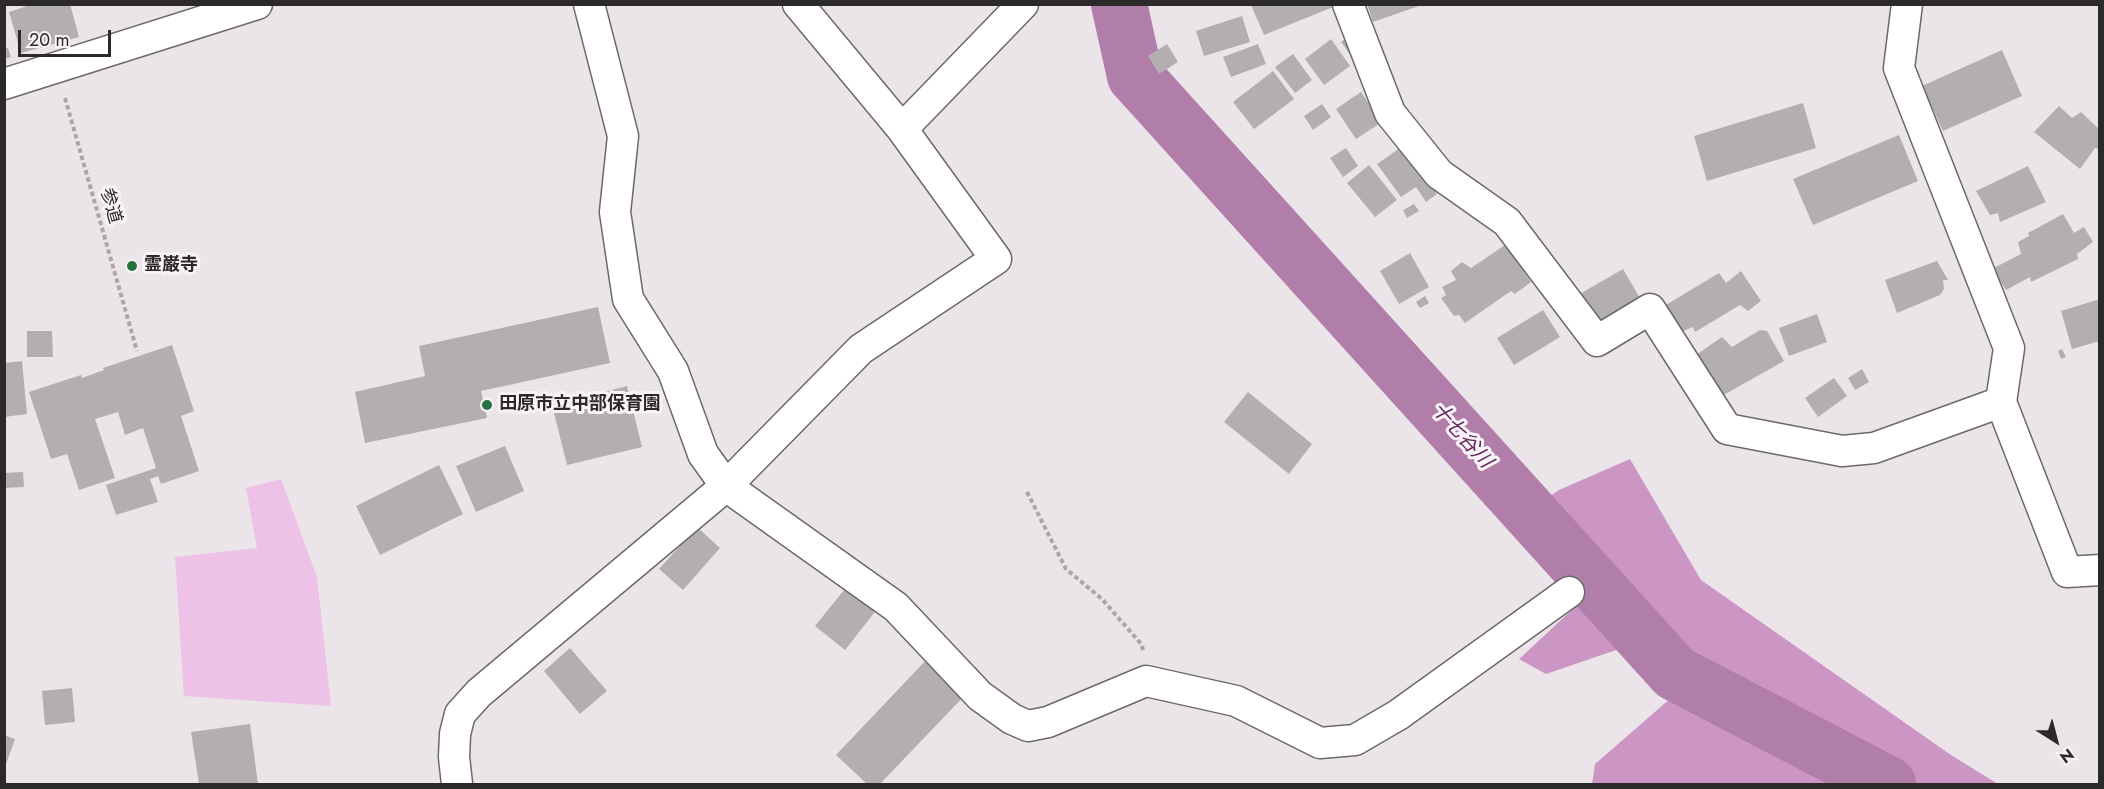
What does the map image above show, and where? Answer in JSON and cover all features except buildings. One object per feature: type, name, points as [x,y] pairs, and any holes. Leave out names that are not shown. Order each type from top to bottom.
[{"type":"street","points":[[589,4],[623,136],[615,212],[628,299],[673,371],[703,454],[726,486],[896,607],[980,696],[1012,719],[1028,726],[1048,722],[1146,681],[1236,701],[1320,743],[1355,740],[1398,716],[1569,592]]},
{"type":"street","points":[[457,784],[454,757],[455,734],[460,714],[479,693],[726,486],[861,349],[996,259],[902,129],[798,4]]},
{"type":"street","points":[[902,129],[1023,4]]},
{"type":"street","points":[[1348,4],[1390,113],[1439,174],[1507,222],[1597,341],[1650,309],[1727,429],[1842,451],[1874,448],[2001,402]]},
{"type":"street","points":[[1907,4],[1899,68],[2009,348],[2001,402],[2067,572],[2100,570]]},
{"type":"street","points":[[4,84],[255,5]]},
{"type":"path","name":"参道","points":[[56,68],[137,351]]},
{"type":"path","points":[[1027,492],[1066,569],[1102,599],[1142,645],[1146,681]]},
{"type":"shaded area","points":[[1630,459],[1701,580],[1951,755],[1998,784],[1592,784],[1595,764],[1671,698],[1622,648],[1546,674],[1519,659],[1587,596],[1520,516],[1559,490]]},
{"type":"shaded area","points":[[281,479],[317,577],[331,706],[184,696],[175,557],[257,548],[246,488]]},
{"type":"waterway","name":"十七谷川","points":[[1119,4],[1135,76],[1675,673],[1888,784]]},
{"type":"place","name":"霊巌寺","points":[[132,266]]},
{"type":"place","name":"田原市立中部保育園","points":[[487,405]]}]
